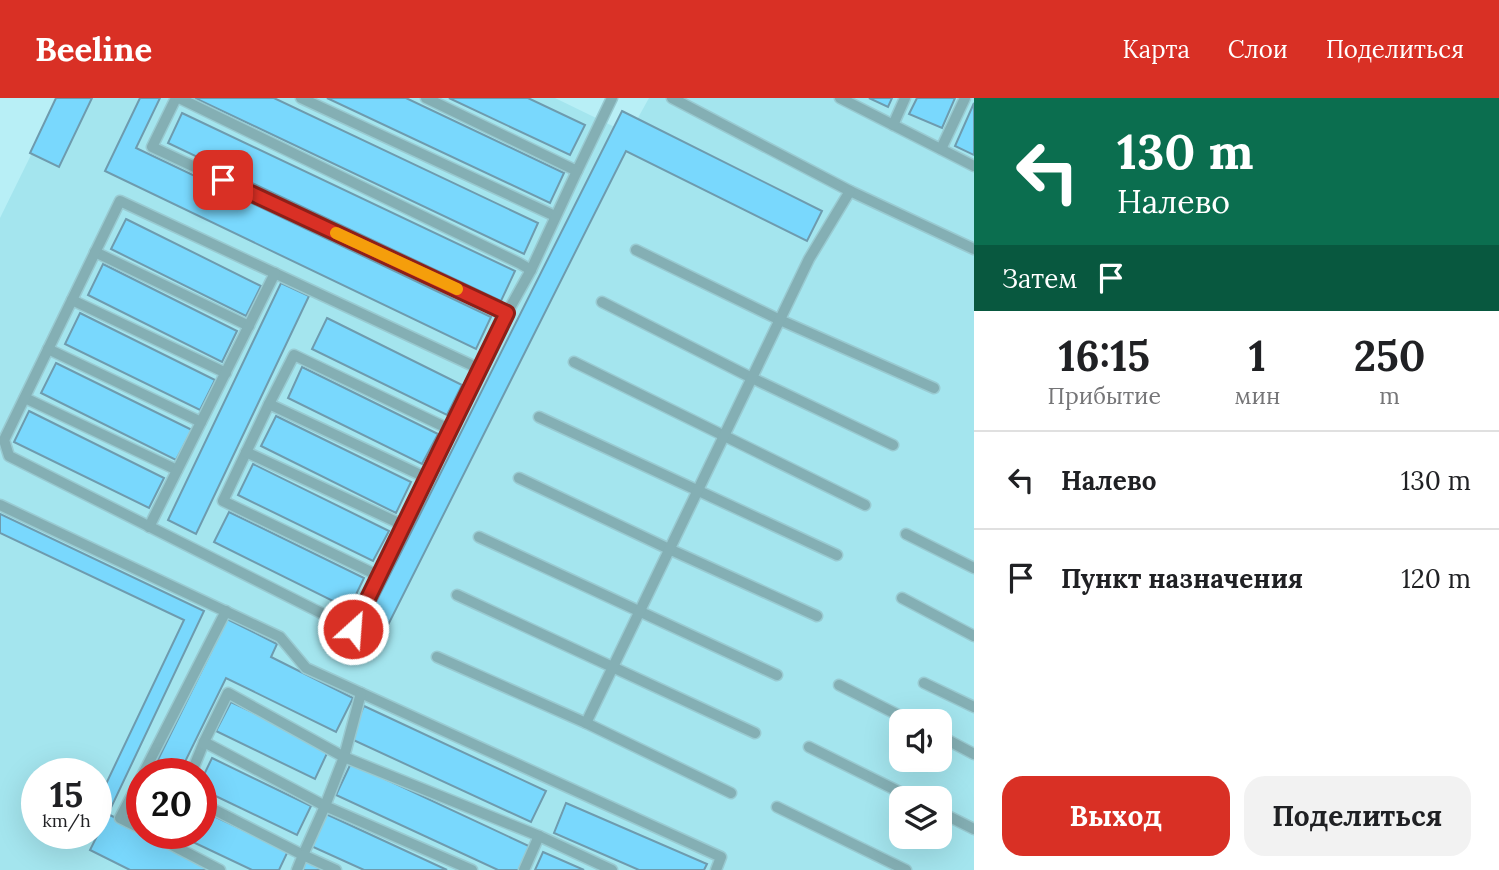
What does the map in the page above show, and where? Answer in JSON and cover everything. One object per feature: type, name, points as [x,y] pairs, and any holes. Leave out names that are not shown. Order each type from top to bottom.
[{"type":"lane","points":[[507,313],[152,147],[178,98],[531,270]]},
{"type":"lane","points":[[301,98],[555,216]]},
{"type":"lane","points":[[426,98],[577,171]]},
{"type":"lane","points":[[480,369],[120,201],[4,440],[9,456],[353,629],[449,429],[480,369],[507,313],[531,270],[612,98]]},
{"type":"lane","points":[[672,98],[850,191],[974,249]]},
{"type":"lane","points":[[893,125],[905,98]]},
{"type":"lane","points":[[941,149],[965,98]]},
{"type":"lane","points":[[843,99],[974,166]]},
{"type":"lane","points":[[586,723],[809,259],[850,191]]},
{"type":"lane","points":[[636,250],[780,320],[934,388]]},
{"type":"lane","points":[[95,252],[248,326]]},
{"type":"lane","points":[[149,527],[275,273]]},
{"type":"lane","points":[[72,300],[226,373]]},
{"type":"lane","points":[[602,302],[893,445]]},
{"type":"lane","points":[[48,349],[201,422]]},
{"type":"lane","points":[[379,576],[223,501],[246,452],[293,355],[449,429]]},
{"type":"lane","points":[[574,362],[864,505]]},
{"type":"lane","points":[[24,398],[177,470]]},
{"type":"lane","points":[[269,404],[427,478]]},
{"type":"lane","points":[[539,417],[837,555]]},
{"type":"lane","points":[[246,452],[403,525]]},
{"type":"lane","points":[[519,478],[817,616]]},
{"type":"lane","points":[[0,505],[280,637],[306,668],[721,857],[716,870]]},
{"type":"lane","points":[[906,534],[974,568]]},
{"type":"lane","points":[[479,537],[777,675]]},
{"type":"lane","points":[[457,595],[755,733]]},
{"type":"lane","points":[[902,598],[974,636]]},
{"type":"lane","points":[[151,758],[226,611]]},
{"type":"lane","points":[[437,657],[586,723],[731,793]]},
{"type":"lane","points":[[924,682],[974,707]]},
{"type":"lane","points":[[839,685],[889,710]]},
{"type":"lane","points":[[198,758],[228,693],[344,757],[539,836],[612,870]]},
{"type":"lane","points":[[297,870],[344,757],[360,693]]},
{"type":"lane","points":[[204,742],[325,806],[472,870]]},
{"type":"lane","points":[[952,742],[974,754]]},
{"type":"lane","points":[[809,747],[889,787]]},
{"type":"lane","points":[[126,806],[120,818],[126,821]]},
{"type":"lane","points":[[777,807],[906,870]]},
{"type":"lane","points":[[217,811],[336,870]]},
{"type":"lane","points":[[952,818],[974,829]]},
{"type":"lane","points":[[524,870],[539,836]]},
{"type":"lane","points":[[180,849],[220,870]]},
{"type":"shaded area","points":[[59,98],[555,98],[629,134],[649,98],[974,98],[974,870],[0,870],[0,218]]},
{"type":"building","points":[[56,98],[92,98],[59,167],[30,153]]},
{"type":"building","points":[[140,98],[160,98],[136,148],[491,317],[476,349],[105,171]]},
{"type":"building","points":[[195,98],[274,98],[538,223],[524,254]]},
{"type":"building","points":[[327,98],[406,98],[564,173],[550,203]]},
{"type":"building","points":[[449,98],[528,98],[585,125],[570,155]]},
{"type":"building","points":[[869,98],[892,98],[888,107]]},
{"type":"building","points":[[917,98],[955,98],[942,128],[909,114]]},
{"type":"building","points":[[974,103],[974,155],[955,146]]},
{"type":"building","points":[[622,111],[822,211],[807,241],[626,151],[384,633],[365,624]]},
{"type":"building","points":[[182,113],[515,271],[501,301],[168,143]]},
{"type":"building","points":[[126,219],[261,286],[246,316],[111,249]]},
{"type":"building","points":[[103,264],[237,331],[222,362],[88,295]]},
{"type":"building","points":[[281,283],[309,296],[196,534],[168,520]]},
{"type":"building","points":[[80,313],[215,380],[200,410],[65,344]]},
{"type":"building","points":[[327,318],[462,385],[447,415],[312,349]]},
{"type":"building","points":[[56,363],[192,430],[176,460],[41,393]]},
{"type":"building","points":[[302,367],[438,434],[422,464],[288,398]]},
{"type":"building","points":[[29,411],[164,478],[149,508],[14,442]]},
{"type":"building","points":[[276,416],[411,482],[396,513],[261,446]]},
{"type":"building","points":[[253,464],[389,531],[373,561],[238,495]]},
{"type":"building","points":[[229,512],[364,578],[349,609],[214,542]]},
{"type":"building","points":[[0,514],[204,611],[134,758],[126,758],[126,776],[112,806],[112,771],[184,620],[0,533]]},
{"type":"building","points":[[227,619],[277,644],[271,657],[353,698],[336,732],[226,678],[187,758],[159,758]]},
{"type":"building","points":[[231,702],[329,749],[315,779],[216,731]]},
{"type":"building","points":[[364,706],[546,791],[531,822],[349,738]]},
{"type":"building","points":[[217,760],[311,806],[297,835],[217,797]]},
{"type":"building","points":[[351,763],[533,848],[523,870],[498,870],[336,795]]},
{"type":"building","points":[[566,803],[707,864],[704,870],[639,870],[554,833]]},
{"type":"building","points":[[326,814],[447,870],[364,870],[311,846]]},
{"type":"building","points":[[112,816],[126,823],[126,849],[175,849],[208,866],[206,870],[130,870],[90,850],[112,849]]},
{"type":"building","points":[[217,818],[288,851],[279,870],[252,870],[208,849],[217,849]]},
{"type":"building","points":[[543,852],[584,870],[535,870]]},
{"type":"building","points":[[304,859],[327,870],[299,870]]},
{"type":"slow traffic","points":[[336,233],[457,289]]},
{"type":"route","points":[[223,180],[507,313],[353,629]]}]
